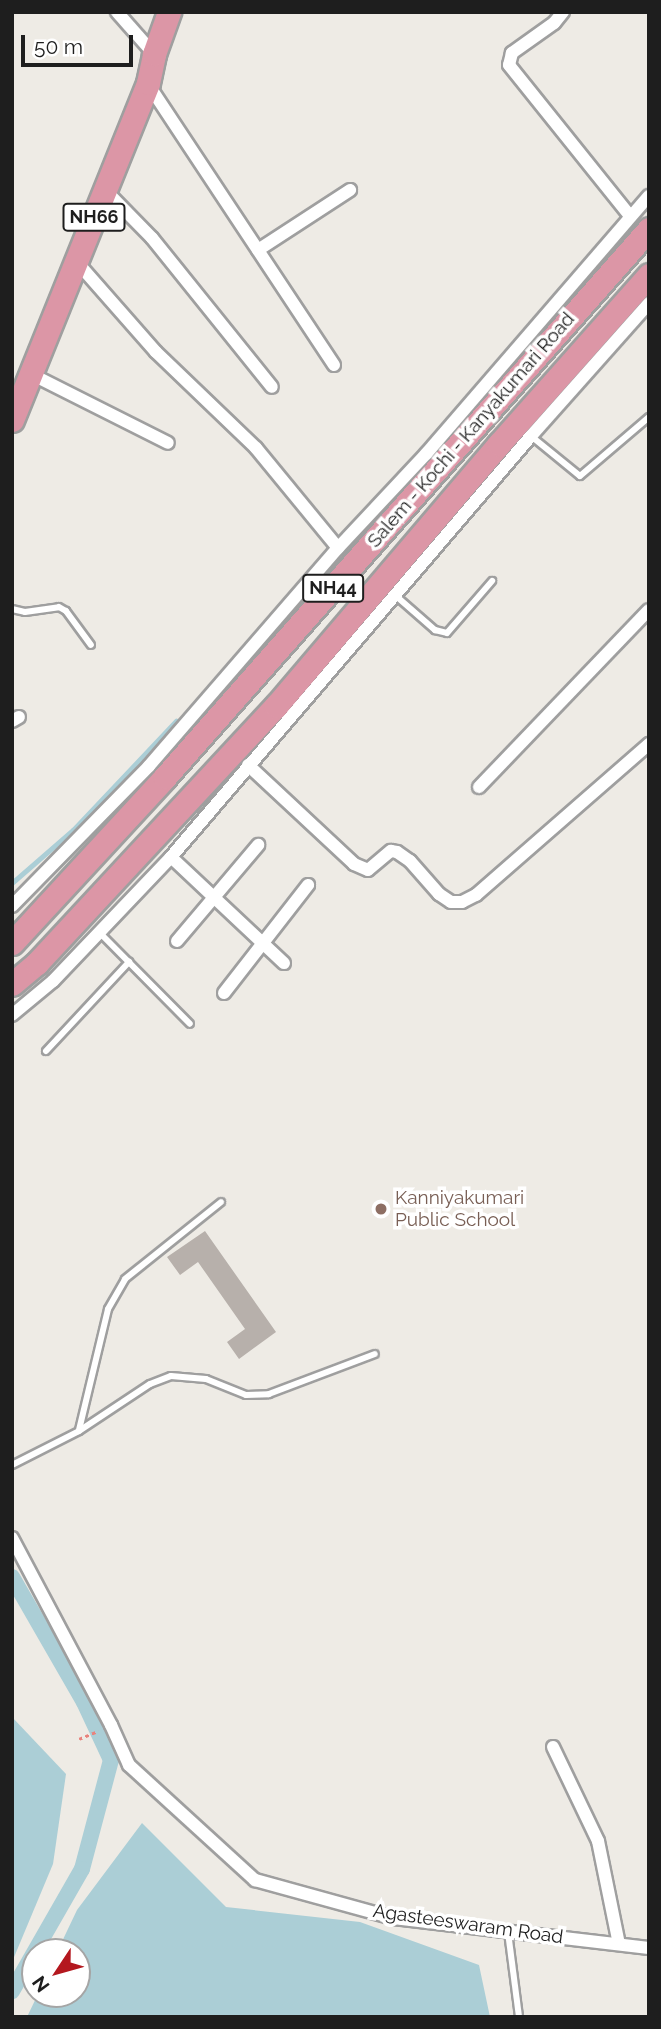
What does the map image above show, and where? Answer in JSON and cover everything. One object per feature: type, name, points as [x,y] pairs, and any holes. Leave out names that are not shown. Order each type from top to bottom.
[{"type":"highway","name":"NH66","points":[[12,420],[148,83],[154,54],[169,12]]},
{"type":"highway","name":"Salem - Kochi - Kanyakumari Road","points":[[12,943],[165,777],[639,222]]},
{"type":"highway","name":"Salem - Kochi - Kanyakumari Road","points":[[12,984],[37,963],[276,706],[499,444],[649,275]]},
{"type":"street","points":[[117,12],[154,54]]},
{"type":"street","points":[[563,12],[554,23],[512,54],[509,65],[639,222]]},
{"type":"street","points":[[148,83],[334,365]]},
{"type":"street","points":[[105,190],[152,238],[272,387]]},
{"type":"street","points":[[258,250],[350,190]]},
{"type":"street","points":[[12,906],[149,766],[338,548],[639,222],[649,196]]},
{"type":"street","points":[[76,261],[156,352],[256,448],[338,548]]},
{"type":"street","points":[[12,1015],[53,981],[171,857],[531,436],[649,303]]},
{"type":"street","points":[[31,374],[168,443]]},
{"type":"street","points":[[479,787],[649,610]]},
{"type":"street","points":[[248,765],[354,864],[368,870],[390,851],[397,852],[439,894],[451,902],[462,902],[476,895],[649,744]]},
{"type":"street","points":[[177,942],[258,845]]},
{"type":"street","points":[[171,857],[260,944],[284,963]]},
{"type":"street","points":[[224,993],[308,885]]},
{"type":"street","name":"Agasteeswaram Road","points":[[12,1538],[105,1713],[129,1765],[255,1880],[393,1917],[649,1948]]},
{"type":"street","points":[[553,1747],[598,1841],[620,1944]]},
{"type":"lane","points":[[531,436],[580,476],[649,417]]},
{"type":"lane","points":[[396,596],[435,630],[447,633],[492,581]]},
{"type":"lane","points":[[12,609],[25,612],[58,607],[66,611],[91,645]]},
{"type":"lane","points":[[99,932],[190,1024]]},
{"type":"lane","points":[[46,1051],[129,962]]},
{"type":"lane","points":[[79,1431],[108,1309],[125,1279],[221,1202]]},
{"type":"lane","points":[[12,1465],[79,1431],[150,1384],[171,1376],[206,1379],[246,1395],[269,1394],[375,1354]]},
{"type":"lane","points":[[508,1932],[519,2017]]},
{"type":"path","points":[[79,1739],[90,1734]]},
{"type":"water","points":[[12,1717],[66,1774],[53,1864],[12,1962]]},
{"type":"water","points":[[142,1823],[226,1907],[360,1922],[479,1965],[490,2017],[27,2017],[31,2008],[91,2008],[91,1938],[64,1938],[77,1910]]},
{"type":"building","points":[[205,1231],[276,1332],[239,1359],[227,1342],[245,1329],[198,1262],[180,1275],[167,1257]]},
{"type":"waterway","points":[[12,883],[73,830],[176,721]]},
{"type":"waterway","points":[[12,1577],[84,1702],[111,1760],[82,1869],[12,1991]]},
{"type":"place","name":"Kanniyakumari Public School","points":[[381,1209]]}]
